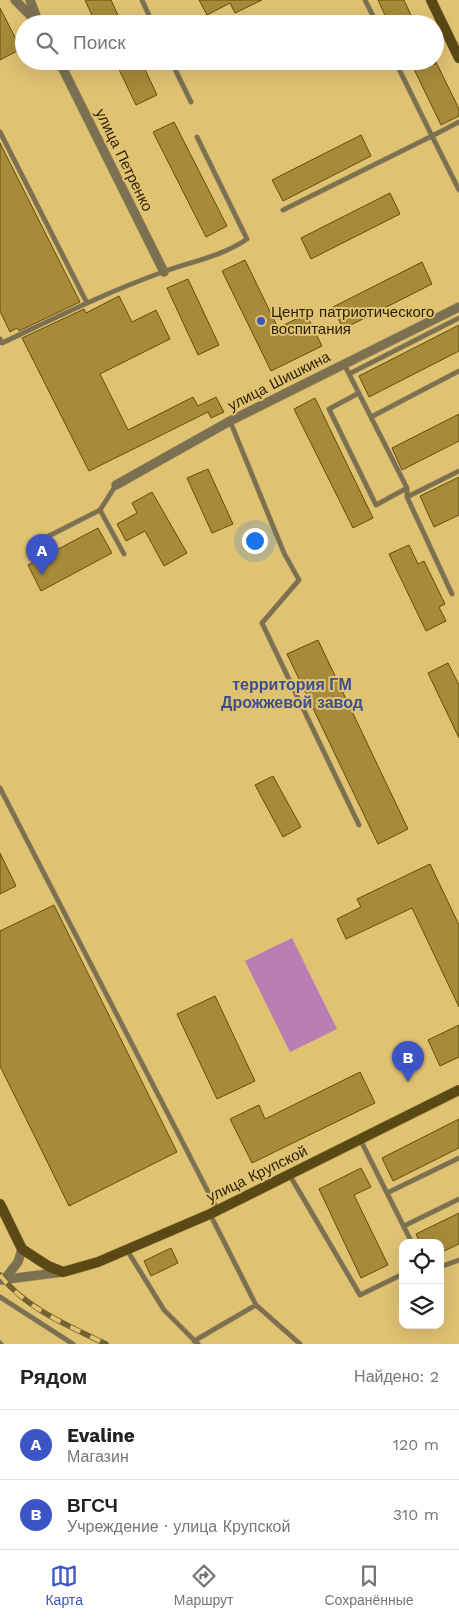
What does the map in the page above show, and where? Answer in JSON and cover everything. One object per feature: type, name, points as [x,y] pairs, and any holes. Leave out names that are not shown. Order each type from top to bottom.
[{"type":"main road","points":[[431,0],[436,15]]},
{"type":"main road","points":[[444,35],[459,58]]},
{"type":"main road","name":"улица Крупской","points":[[63,1272],[98,1262],[214,1212],[459,1090]]},
{"type":"main road","points":[[0,1204],[22,1249],[48,1266],[63,1272]]},
{"type":"street","points":[[15,0],[30,15]]},
{"type":"street","points":[[30,0],[36,15]]},
{"type":"street","name":"улица Петренко","points":[[63,70],[164,272]]},
{"type":"street","name":"улица Шишкина","points":[[116,485],[230,421],[343,363],[459,307]]},
{"type":"street","points":[[2,1280],[18,1262],[22,1249]]},
{"type":"street","points":[[2,1280],[63,1272]]},
{"type":"lane","points":[[142,0],[149,15]]},
{"type":"lane","points":[[365,0],[372,15]]},
{"type":"lane","points":[[176,70],[191,102]]},
{"type":"lane","points":[[399,70],[459,190]]},
{"type":"lane","points":[[283,210],[459,122]]},
{"type":"lane","points":[[0,132],[87,302]]},
{"type":"lane","points":[[0,338],[2,343],[87,302],[164,272],[230,251],[247,239],[197,137]]},
{"type":"lane","points":[[349,374],[459,318]]},
{"type":"lane","points":[[343,363],[406,488],[407,497],[452,594]]},
{"type":"lane","points":[[371,417],[459,371]]},
{"type":"lane","points":[[359,393],[328,409],[376,505],[406,488]]},
{"type":"lane","points":[[230,421],[284,553],[299,580],[262,623],[359,825]]},
{"type":"lane","points":[[407,497],[459,471]]},
{"type":"lane","points":[[39,541],[100,510],[116,485]]},
{"type":"lane","points":[[100,510],[124,554]]},
{"type":"lane","points":[[0,788],[214,1212],[256,1305],[300,1344]]},
{"type":"lane","points":[[360,1139],[410,1239]]},
{"type":"lane","points":[[387,1193],[459,1158]]},
{"type":"lane","points":[[289,1174],[360,1295],[399,1276]]},
{"type":"lane","points":[[404,1226],[459,1199]]},
{"type":"lane","points":[[127,1250],[164,1310],[196,1343],[256,1305]]},
{"type":"lane","points":[[444,1265],[459,1260]]},
{"type":"lane","points":[[0,1297],[73,1344]]},
{"type":"shaded area","points":[[292,938],[337,1029],[290,1052],[245,961]]},
{"type":"building","points":[[85,0],[111,0],[118,15],[92,15]]},
{"type":"building","points":[[199,0],[262,0],[235,13],[230,3],[207,15]]},
{"type":"building","points":[[378,0],[404,0],[411,15],[385,15]]},
{"type":"building","points":[[0,8],[15,37],[15,52],[0,60]]},
{"type":"building","points":[[119,70],[145,70],[157,95],[136,105]]},
{"type":"building","points":[[414,70],[440,70],[459,109],[459,116],[441,125]]},
{"type":"building","points":[[174,122],[227,226],[206,237],[153,132]]},
{"type":"building","points":[[361,135],[371,156],[283,201],[272,180]]},
{"type":"building","points":[[0,143],[80,302],[19,331],[17,328],[10,332],[0,311]]},
{"type":"building","points":[[390,193],[400,214],[311,259],[301,238]]},
{"type":"building","name":"Центр патриотического воспитания","points":[[245,260],[278,328],[306,314],[322,346],[271,371],[222,271]]},
{"type":"building","points":[[422,262],[432,284],[343,329],[333,307]]},
{"type":"building","points":[[188,279],[219,345],[198,355],[167,288]]},
{"type":"building","points":[[119,296],[132,322],[156,310],[170,339],[100,374],[128,430],[193,397],[198,406],[216,397],[224,412],[211,418],[208,412],[89,471],[22,338],[84,309],[86,313]]},
{"type":"building","points":[[459,325],[459,351],[369,397],[359,376]]},
{"type":"building","points":[[315,398],[373,518],[353,528],[294,409]]},
{"type":"building","points":[[459,414],[459,441],[402,470],[392,448]]},
{"type":"building","points":[[208,469],[233,524],[212,533],[187,478]]},
{"type":"building","points":[[459,477],[459,515],[434,527],[420,496]]},
{"type":"building","points":[[152,492],[187,553],[164,566],[145,531],[126,541],[117,524],[137,513],[132,503]]},
{"type":"building","points":[[98,528],[112,553],[41,591],[28,565]]},
{"type":"building","points":[[409,545],[418,564],[424,561],[445,604],[439,607],[446,621],[426,631],[389,554]]},
{"type":"building","points":[[318,640],[408,829],[378,844],[287,654]]},
{"type":"building","points":[[448,663],[459,685],[459,738],[428,673]]},
{"type":"building","points":[[273,776],[301,827],[283,837],[255,785]]},
{"type":"building","points":[[0,853],[16,886],[0,894]]},
{"type":"building","points":[[430,864],[459,925],[459,1007],[412,908],[346,939],[337,919],[361,907],[357,899]]},
{"type":"building","points":[[54,905],[177,1152],[69,1206],[0,1066],[0,931]]},
{"type":"building","points":[[215,996],[255,1081],[217,1099],[177,1014]]},
{"type":"building","points":[[459,1025],[459,1057],[440,1066],[428,1040]]},
{"type":"building","points":[[360,1072],[375,1103],[252,1163],[230,1119],[259,1105],[265,1119]]},
{"type":"building","points":[[459,1119],[459,1148],[393,1181],[382,1158]]},
{"type":"building","points":[[361,1168],[371,1187],[354,1195],[388,1265],[361,1278],[319,1189]]},
{"type":"building","points":[[459,1213],[459,1244],[444,1251],[444,1239],[418,1239],[416,1234]]},
{"type":"building","points":[[171,1248],[178,1263],[151,1276],[144,1261]]},
{"type":"railway","points":[[0,1275],[10,1287],[35,1307],[106,1344]]},
{"type":"place","name":"Центр патриотического воспитания","points":[[261,321]]},
{"type":"place","name":"Evaline","points":[[42,575]]},
{"type":"place","name":"ВГСЧ","points":[[408,1082]]},
{"type":"district","name":"территория ГМ Дрожжевой завод","points":[[292,693]]}]
